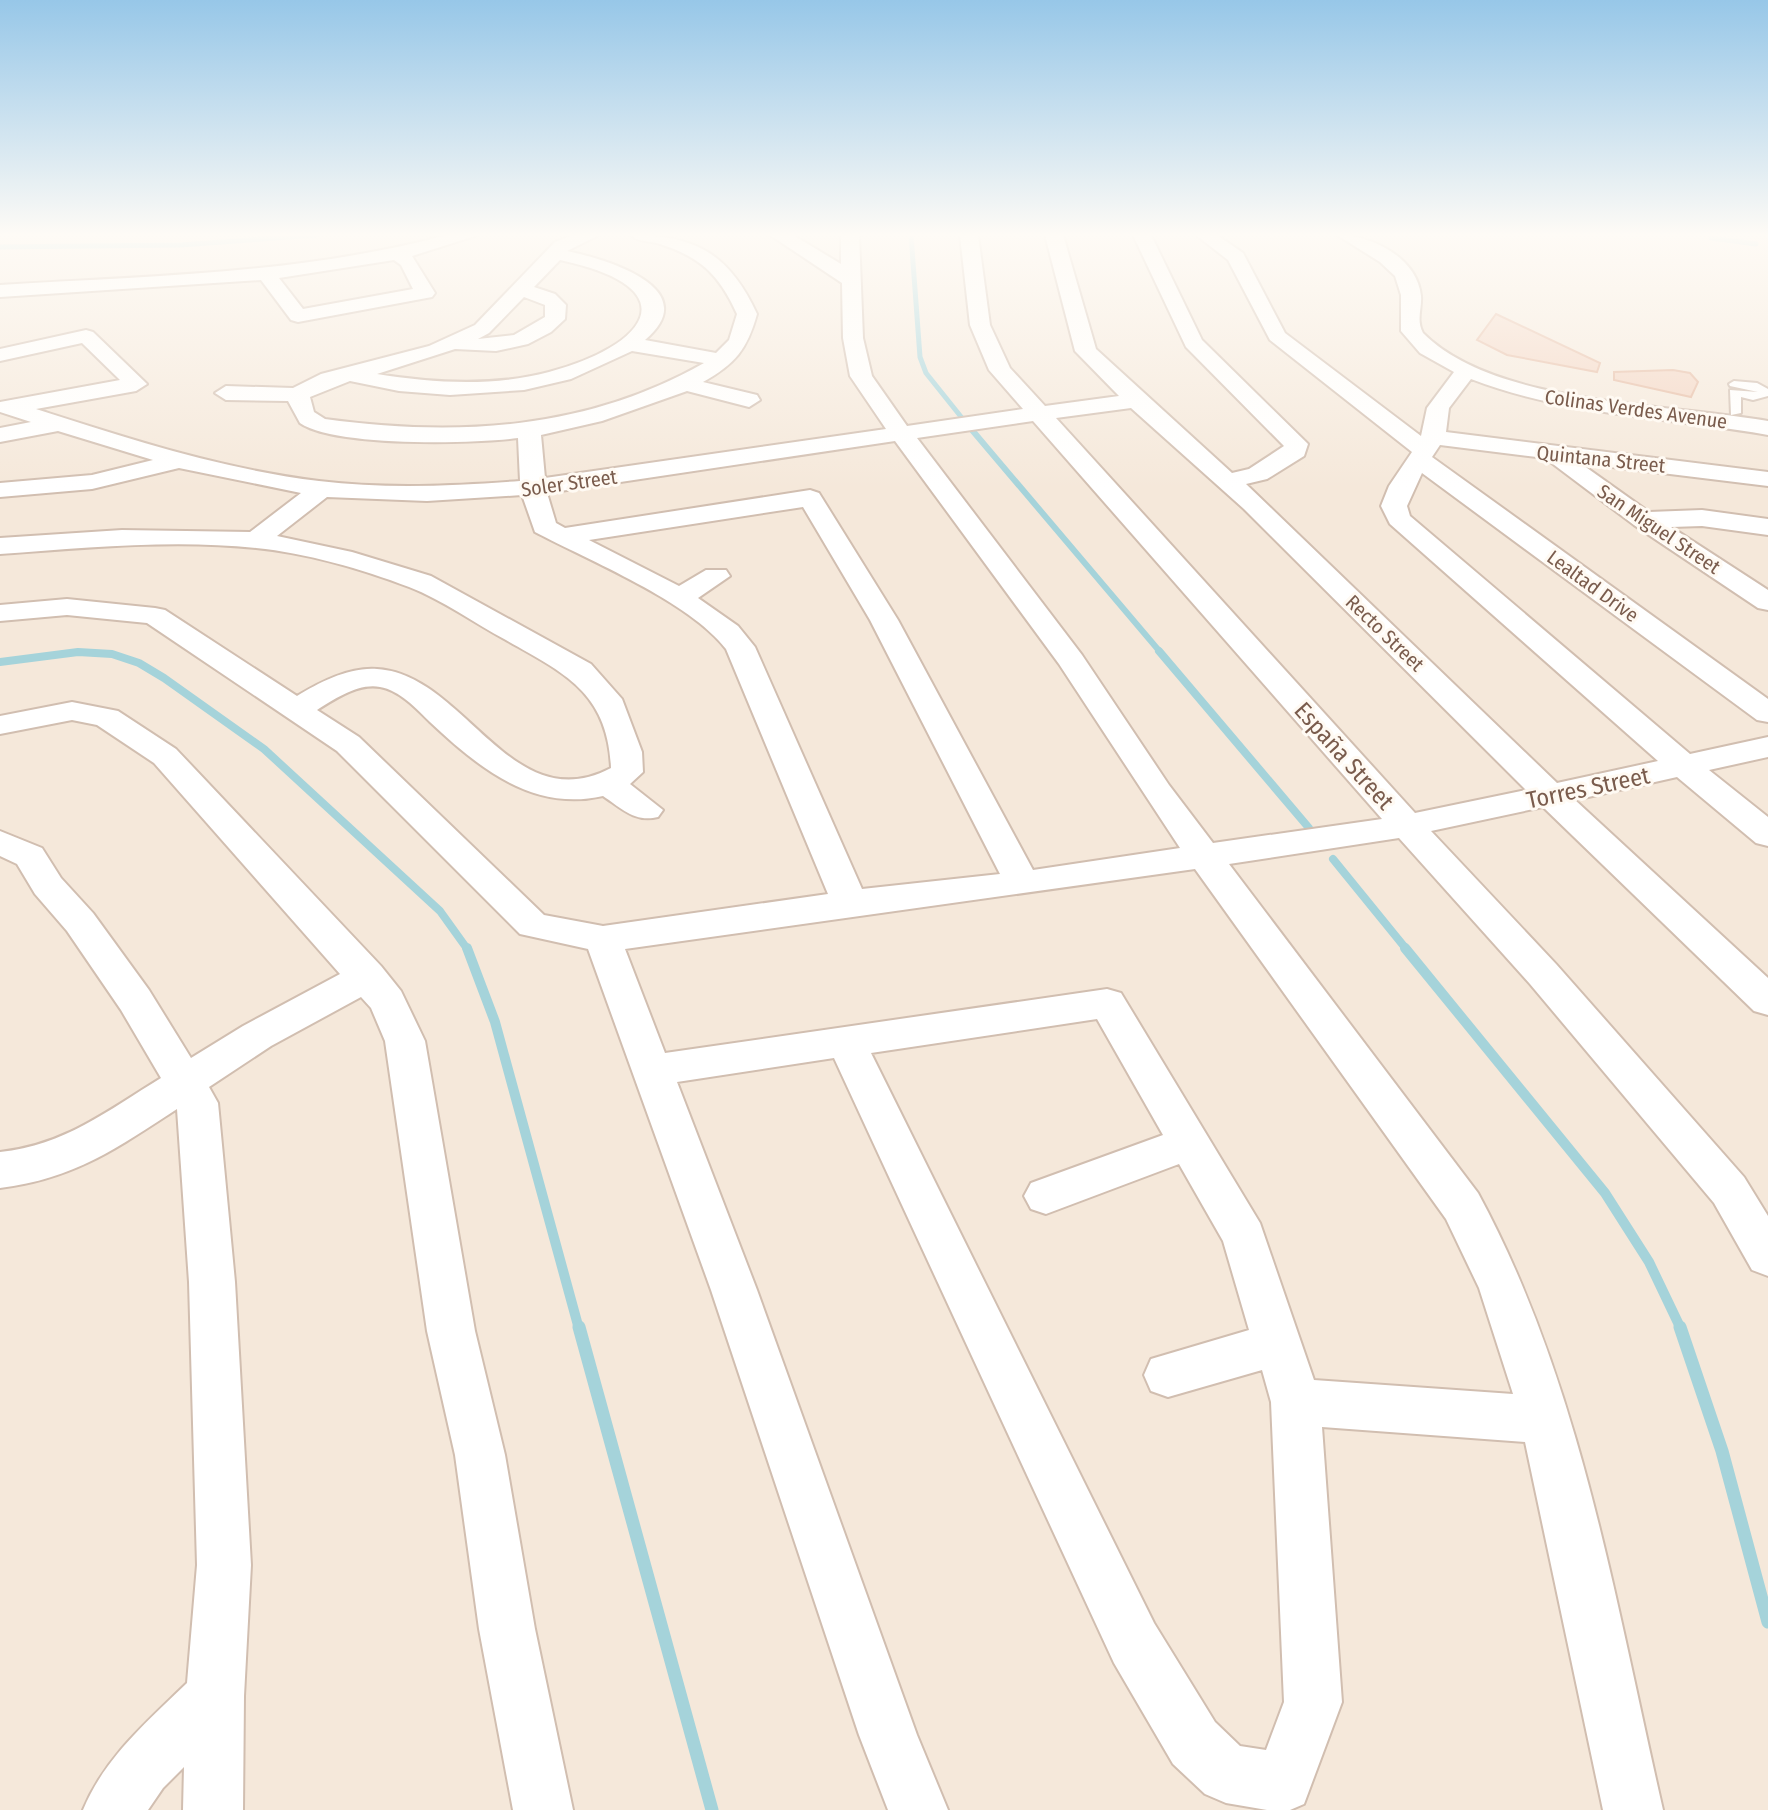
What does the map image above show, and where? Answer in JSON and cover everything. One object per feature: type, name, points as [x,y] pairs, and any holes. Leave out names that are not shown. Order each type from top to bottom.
[{"type":"street","points":[[226,393],[298,395],[310,385],[456,343],[492,319]]},
{"type":"street","points":[[456,343],[488,346],[515,343],[537,334],[554,319]]},
{"type":"street","points":[[350,374],[402,384],[493,388],[575,372],[630,344],[650,319]]},
{"type":"street","points":[[298,395],[304,416],[314,423],[351,429],[453,435],[529,430],[609,413],[685,384],[722,360],[736,346],[746,327],[746,319]]},
{"type":"street","points":[[853,319],[861,376],[1072,661],[1204,857],[1462,1206],[1490,1255],[1509,1300],[1547,1420],[1633,1810]]},
{"type":"street","name":"España Street","points":[[979,319],[1000,370],[1543,974],[1729,1190],[1768,1256]]},
{"type":"street","name":"Recto Street","points":[[1077,319],[1086,351],[1136,401],[1226,482],[1768,1001]]},
{"type":"street","points":[[1182,319],[1193,343],[1296,444],[1296,451],[1258,474],[1226,482]]},
{"type":"street","name":"Lealtad Drive","points":[[1268,319],[1277,336],[1768,713]]},
{"type":"street","name":"Colinas Verdes Avenue","points":[[1406,319],[1410,329],[1438,356],[1467,370],[1557,401],[1766,408]]},
{"type":"street","name":"Colinas Verdes Avenue","points":[[1427,319],[1447,345],[1473,361],[1543,386],[1734,396],[1766,408]]},
{"type":"street","points":[[0,335],[26,348]]},
{"type":"street","points":[[0,355],[86,336],[136,384],[4,407]]},
{"type":"street","points":[[630,344],[722,360]]},
{"type":"street","points":[[1467,370],[1438,408],[1425,448],[1394,506],[1405,527],[1607,703],[1768,835]]},
{"type":"street","points":[[685,384],[749,400]]},
{"type":"street","name":"Soler Street","points":[[4,407],[234,476],[322,489],[440,495],[533,489],[1136,401]]},
{"type":"street","points":[[0,435],[59,424]]},
{"type":"street","points":[[529,430],[533,489],[544,527],[679,597],[728,632],[740,647],[788,752],[850,903]]},
{"type":"street","name":"Quintana Street","points":[[1425,448],[1552,453],[1768,479]]},
{"type":"street","name":"San Miguel Street","points":[[1552,453],[1643,520],[1768,602]]},
{"type":"street","points":[[0,490],[40,489],[116,479],[181,459]]},
{"type":"street","points":[[256,540],[322,489]]},
{"type":"street","points":[[563,536],[810,498],[884,620],[1023,883]]},
{"type":"street","points":[[1643,520],[1702,518],[1768,527]]},
{"type":"street","points":[[0,546],[122,538],[256,540],[343,558],[421,582],[581,670],[607,699],[626,752],[627,772],[610,785],[571,793],[533,786],[418,695],[382,677],[359,679],[328,690],[296,710]]},
{"type":"street","points":[[679,597],[716,576]]},
{"type":"street","name":"Torres Street","points":[[0,613],[67,607],[155,616],[348,744],[533,925],[603,939],[850,903],[1023,883],[1407,826],[1768,747]]},
{"type":"street","points":[[0,725],[72,711],[107,718],[165,756],[368,976],[387,1001],[405,1041],[451,1331],[480,1455],[507,1629],[543,1810]]},
{"type":"street","points":[[610,785],[646,810]]},
{"type":"street","points":[[0,842],[30,856],[48,886],[80,922],[135,1000],[188,1083],[197,1103],[221,1451],[224,1565],[215,1696],[213,1810]]},
{"type":"street","points":[[603,939],[734,1290],[888,1735],[918,1810]]},
{"type":"street","points":[[0,1170],[27,1167],[82,1149],[257,1036],[368,976]]},
{"type":"street","points":[[652,1070],[845,1041],[1107,1003],[1244,1237],[1275,1344],[1296,1402],[1313,1702],[1290,1797],[1226,1773],[1194,1743],[1134,1643],[882,1112],[845,1041]]},
{"type":"street","points":[[1046,1196],[1189,1143]]},
{"type":"street","points":[[1168,1375],[1275,1344]]},
{"type":"street","points":[[1296,1402],[1547,1420]]},
{"type":"street","points":[[113,1810],[142,1767],[215,1696]]},
{"type":"lane","points":[[1734,396],[1752,384],[1766,408]]},
{"type":"shaded area","points":[[0,319],[1768,319],[1768,1810],[0,1810]]},
{"type":"building","points":[[1492,319],[1508,319],[1600,363],[1597,372],[1507,355],[1477,340]]},
{"type":"building","points":[[1673,370],[1690,373],[1698,382],[1691,397],[1614,380],[1614,372]]},
{"type":"waterway","points":[[917,319],[920,357],[926,373],[962,418]]},
{"type":"waterway","points":[[972,430],[1161,653]]},
{"type":"waterway","points":[[1159,651],[1309,828]]},
{"type":"waterway","points":[[0,662],[78,652],[112,654],[139,663],[164,678],[264,749],[440,911],[467,949]]},
{"type":"waterway","points":[[73,653],[89,653]]},
{"type":"waterway","points":[[1333,859],[1407,950]]},
{"type":"waterway","points":[[1405,948],[1605,1193],[1649,1262],[1681,1329]]},
{"type":"waterway","points":[[467,949],[495,1022],[579,1329]]},
{"type":"waterway","points":[[579,1327],[712,1810]]},
{"type":"waterway","points":[[1680,1327],[1722,1451],[1768,1622]]}]
